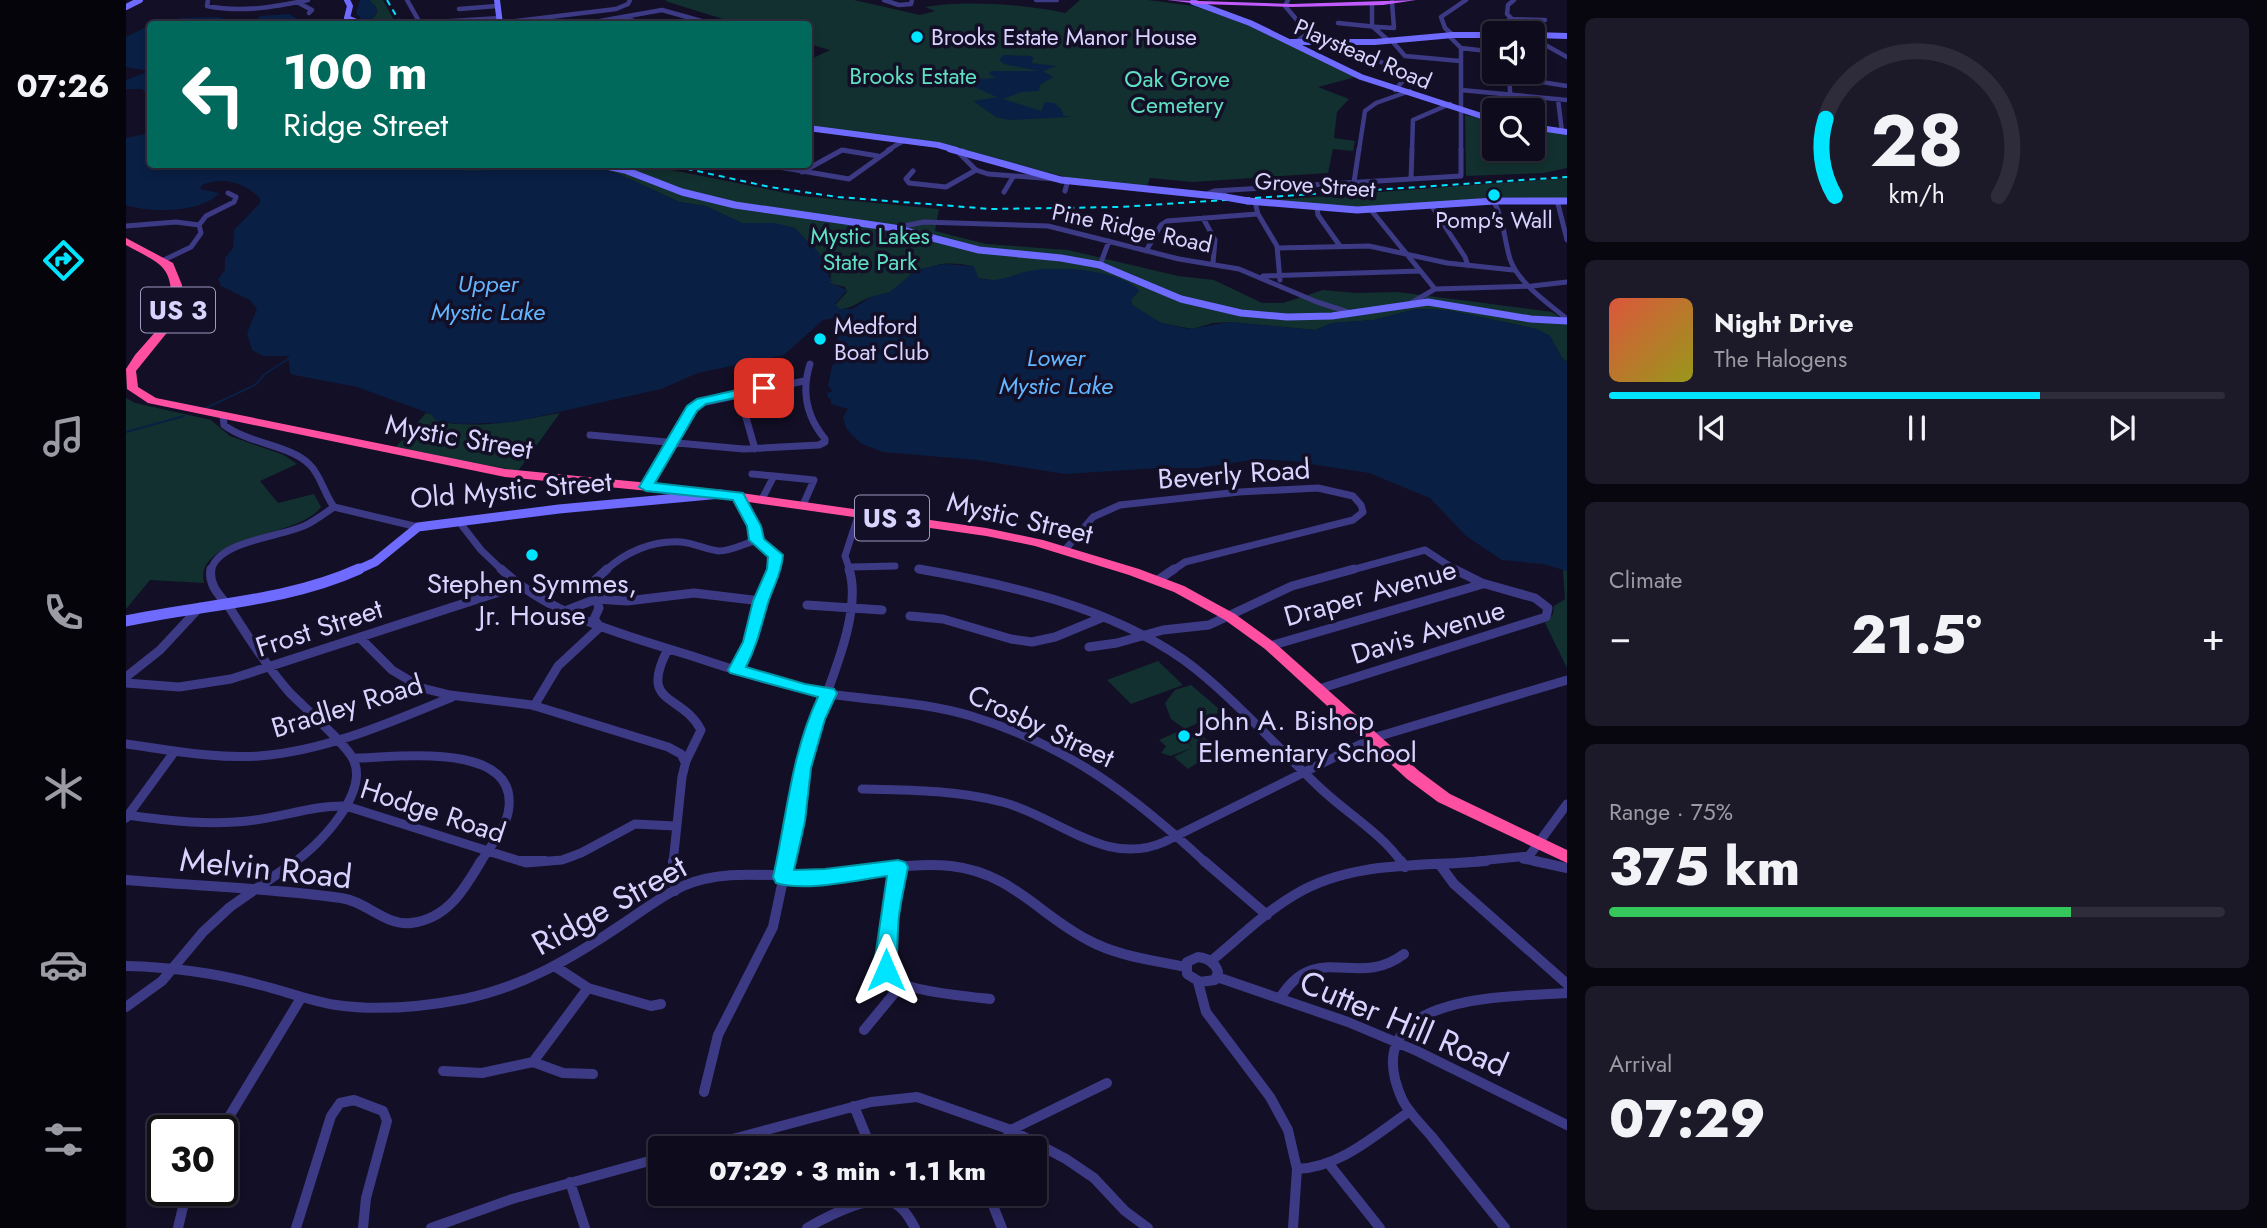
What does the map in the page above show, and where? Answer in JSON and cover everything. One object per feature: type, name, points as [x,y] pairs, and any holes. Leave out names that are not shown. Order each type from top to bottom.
[{"type":"highway","name":"US 3","points":[[126,241],[164,260],[175,273],[178,299],[177,314],[128,370],[130,385]]},
{"type":"highway","name":"Mystic Street","points":[[130,385],[146,398],[160,404],[505,473],[738,496],[986,531],[1064,551],[1158,580],[1230,617],[1270,646],[1418,779],[1444,798],[1567,857]]},
{"type":"main road","points":[[126,8],[140,0]]},
{"type":"main road","points":[[347,0],[350,6],[346,17],[354,21]]},
{"type":"main road","points":[[1170,0],[1371,5],[1413,0]]},
{"type":"main road","name":"Playstead Road","points":[[1192,2],[1223,11]]},
{"type":"main road","name":"Playstead Road","points":[[1204,2],[1293,42],[1342,69],[1482,115]]},
{"type":"main road","points":[[497,3],[500,21]]},
{"type":"main road","points":[[1293,42],[1390,41],[1482,35]]},
{"type":"main road","points":[[1545,37],[1567,36]]},
{"type":"main road","name":"Grove Street","points":[[812,129],[905,140],[963,151],[1064,180],[1317,208],[1371,210],[1493,200],[1567,201]]},
{"type":"main road","points":[[1545,129],[1564,132]]},
{"type":"main road","points":[[616,168],[682,191],[735,205],[894,228],[967,248],[1100,265],[1181,299],[1229,311],[1287,317],[1354,314],[1411,303],[1451,304],[1521,318],[1567,320]]},
{"type":"main road","name":"Old Mystic Street","points":[[418,527],[559,509],[721,494]]},
{"type":"main road","points":[[126,621],[201,606],[274,596],[347,575],[375,562],[418,527]]},
{"type":"street","points":[[208,0],[206,4],[214,8],[264,7],[307,0]]},
{"type":"street","points":[[258,0],[264,7]]},
{"type":"street","points":[[407,0],[418,21]]},
{"type":"street","points":[[509,21],[616,9],[625,6],[630,0]]},
{"type":"street","points":[[884,0],[901,5],[911,2]]},
{"type":"street","points":[[1037,0],[1057,0]]},
{"type":"street","points":[[1207,194],[1214,191],[1461,176],[1461,48],[1441,23],[1441,17],[1466,0]]},
{"type":"street","points":[[1511,21],[1508,5],[1514,0]]},
{"type":"street","points":[[1341,29],[1338,23],[1394,28],[1393,1]]},
{"type":"street","points":[[296,2],[312,10],[309,13]]},
{"type":"street","points":[[458,9],[497,3]]},
{"type":"street","points":[[1287,3],[1308,33],[1293,42]]},
{"type":"street","points":[[1371,5],[1376,27],[1405,55],[1460,61]]},
{"type":"street","points":[[605,21],[662,10],[701,21]]},
{"type":"street","points":[[624,18],[634,21]]},
{"type":"street","points":[[1509,19],[1545,20]]},
{"type":"street","points":[[1545,44],[1567,55]]},
{"type":"street","points":[[1461,48],[1482,50]]},
{"type":"street","points":[[1354,182],[1365,111],[1403,90],[1409,76],[1407,72],[1369,57]]},
{"type":"street","points":[[1545,82],[1567,86]]},
{"type":"street","points":[[1510,84],[1510,98]]},
{"type":"street","points":[[1461,90],[1567,100]]},
{"type":"street","points":[[1558,99],[1564,132]]},
{"type":"street","points":[[1411,179],[1413,120],[1447,105]]},
{"type":"street","points":[[782,168],[849,179],[860,173],[878,156],[905,140]]},
{"type":"street","points":[[812,166],[842,150],[878,156]]},
{"type":"street","points":[[913,171],[906,180],[909,183],[942,187],[953,185],[967,173],[976,170],[960,154],[963,151]]},
{"type":"street","points":[[802,172],[809,168]]},
{"type":"street","name":"Grove Street","points":[[976,170],[1013,177],[1064,180]]},
{"type":"street","points":[[1004,192],[1013,177]]},
{"type":"street","points":[[1064,180],[1065,191]]},
{"type":"street","points":[[126,226],[176,222],[206,216],[234,202],[236,197],[228,193]]},
{"type":"street","points":[[1493,200],[1503,217],[1513,270]]},
{"type":"street","points":[[1557,200],[1567,240]]},
{"type":"street","points":[[1251,201],[1278,248],[1281,286]]},
{"type":"street","points":[[1431,205],[1448,225],[1450,235],[1463,251],[1468,266]]},
{"type":"street","points":[[1317,208],[1318,215],[1340,246]]},
{"type":"street","points":[[1371,210],[1435,289]]},
{"type":"street","points":[[1146,251],[1161,225],[1167,221],[1257,214]]},
{"type":"street","points":[[198,225],[206,216]]},
{"type":"street","points":[[1203,218],[1215,240],[1213,263]]},
{"type":"street","points":[[176,222],[198,225]]},
{"type":"street","name":"Pine Ridge Road","points":[[894,228],[924,222],[1048,226],[1259,276],[1317,302],[1354,314]]},
{"type":"street","points":[[164,260],[197,242],[201,233],[198,225]]},
{"type":"street","points":[[1100,265],[1109,241]]},
{"type":"street","points":[[1278,248],[1376,247],[1468,266],[1513,270],[1567,320]]},
{"type":"street","points":[[1259,276],[1420,271]]},
{"type":"street","points":[[1411,303],[1435,289],[1532,286],[1567,282]]},
{"type":"street","points":[[590,435],[755,449],[810,447],[825,442],[810,416],[804,381],[810,364]]},
{"type":"street","points":[[646,487],[692,408],[697,404],[804,381]]},
{"type":"street","points":[[739,393],[755,449]]},
{"type":"street","points":[[126,1007],[150,991],[217,918],[305,855],[327,833],[346,806],[355,786],[356,767],[353,758],[270,666],[226,603],[217,596],[210,574],[218,559],[236,547],[305,526],[334,507],[308,463],[298,457],[243,440],[224,425],[223,416]]},
{"type":"street","points":[[752,474],[814,480],[803,505]]},
{"type":"street","points":[[762,499],[775,476]]},
{"type":"street","name":"Beverly Road","points":[[1064,551],[1093,516],[1105,510],[1145,501],[1318,488],[1343,492],[1360,501],[1363,506],[1363,512],[1353,520],[1185,562],[1158,580]]},
{"type":"street","points":[[736,670],[751,642],[761,601],[775,569],[776,555],[757,540],[754,526],[738,496]]},
{"type":"street","name":"Old Mystic Street","points":[[334,507],[418,527]]},
{"type":"street","points":[[704,1092],[718,1035],[773,927],[796,821],[802,768],[816,719],[828,693],[855,593],[845,556],[859,513]]},
{"type":"street","name":"Crosby Street","points":[[460,523],[496,568],[565,611],[600,627],[804,689],[926,704],[956,710],[994,723],[1098,774],[1124,792],[1267,915]]},
{"type":"street","points":[[534,706],[558,666],[600,627],[594,619],[599,608],[594,581],[600,573],[643,547],[670,541],[722,551],[757,540]]},
{"type":"street","points":[[1089,647],[1142,635],[1209,625],[1292,586],[1425,550],[1452,570],[1483,583]]},
{"type":"street","points":[[849,567],[895,566]]},
{"type":"street","points":[[918,569],[1008,586],[1101,618],[1161,645],[1205,677],[1344,812],[1396,854],[1405,867]]},
{"type":"street","name":"Davis Avenue","points":[[1319,689],[1539,621],[1548,614],[1547,606],[1539,600],[1483,583]]},
{"type":"street","name":"Draper Avenue","points":[[1270,646],[1483,583]]},
{"type":"street","name":"Frost Street","points":[[126,683],[172,689],[204,686],[361,639],[521,585]]},
{"type":"street","points":[[565,611],[596,599],[621,603],[671,594],[699,593],[761,601]]},
{"type":"street","points":[[807,605],[881,610]]},
{"type":"street","points":[[126,677],[159,650],[201,606]]},
{"type":"street","points":[[910,616],[943,619],[1011,639],[1032,642],[1055,637],[1101,618]]},
{"type":"street","points":[[361,639],[378,659],[407,681],[422,688],[455,696],[534,706],[668,747],[681,754],[685,762]]},
{"type":"street","points":[[668,649],[657,672],[657,684],[669,701],[699,722],[701,730],[685,762],[675,827],[672,872],[675,891]]},
{"type":"street","points":[[862,789],[933,791],[998,801],[1021,808],[1097,844],[1119,851],[1141,851],[1175,837],[1373,738],[1567,680]]},
{"type":"street","name":"Bradley Road","points":[[126,744],[233,756],[261,755],[334,740],[455,696]]},
{"type":"street","points":[[127,816],[175,751]]},
{"type":"street","name":"Melvin Road","points":[[126,880],[356,900],[396,922],[414,923],[437,916],[456,902],[505,822],[509,803],[505,785],[489,767],[460,757],[353,758]]},
{"type":"street","points":[[1211,961],[1294,894],[1320,881],[1370,870],[1529,856],[1567,804]]},
{"type":"street","name":"Hodge Road","points":[[127,816],[219,823],[273,818],[335,805],[346,806],[513,861],[543,863],[581,853],[635,824],[675,827]]},
{"type":"street","points":[[1510,858],[1567,868]]},
{"type":"street","points":[[1440,864],[1454,884],[1567,984]]},
{"type":"street","name":"Ridge Street","points":[[126,966],[174,967],[274,988],[301,998],[360,1007],[421,1006],[511,988],[555,967],[675,891],[710,878],[825,876],[898,867],[949,866],[991,873],[1027,894],[1094,943],[1126,954],[1185,967]]},
{"type":"street","points":[[898,867],[889,915],[885,958],[889,975],[902,984],[990,999]]},
{"type":"street","points":[[1280,998],[1290,980],[1305,971],[1318,967],[1385,966],[1404,954]]},
{"type":"street","points":[[1194,957],[1211,961],[1218,969],[1217,977],[1207,983],[1198,982],[1187,974],[1185,967],[1194,957]]},
{"type":"street","points":[[555,967],[588,988],[651,1006],[661,1004]]},
{"type":"street","name":"Cutter Hill Road","points":[[1217,977],[1328,1014],[1396,1043],[1567,1125]]},
{"type":"street","points":[[1198,982],[1206,1012],[1281,1115],[1294,1147],[1297,1169],[1293,1228]]},
{"type":"street","points":[[864,1030],[902,984]]},
{"type":"street","points":[[533,1062],[588,988]]},
{"type":"street","points":[[1505,1228],[1410,1111],[1394,1080],[1392,1057],[1396,1043],[1412,1020],[1438,1008],[1567,993]]},
{"type":"street","points":[[230,1115],[301,998]]},
{"type":"street","points":[[443,1071],[482,1073],[533,1062],[562,1073],[593,1074]]},
{"type":"street","points":[[1008,1136],[1011,1130],[1107,1083]]},
{"type":"street","points":[[743,1136],[854,1106],[894,1098],[917,1097],[1011,1130],[1086,1171],[1147,1228]]},
{"type":"street","points":[[296,1228],[331,1116],[340,1103],[354,1100],[383,1111],[387,1121],[366,1198],[363,1228]]},
{"type":"street","points":[[854,1106],[866,1136]]},
{"type":"street","points":[[1297,1169],[1313,1169],[1329,1164],[1410,1111]]},
{"type":"street","points":[[431,1228],[512,1199],[648,1161]]},
{"type":"street","points":[[1329,1164],[1380,1228]]},
{"type":"street","points":[[570,1182],[585,1228]]},
{"type":"street","points":[[178,1228],[183,1206]]},
{"type":"street","points":[[807,1228],[855,1206]]},
{"type":"street","points":[[898,1206],[906,1213],[915,1228]]},
{"type":"street","points":[[994,1206],[1002,1228]]},
{"type":"green space","points":[[369,0],[383,0],[394,21],[370,21],[377,13],[376,7]]},
{"type":"green space","name":"Oak Grove Cemetery","points":[[854,0],[920,15],[935,11],[925,7],[975,3],[1031,7],[1065,13],[1080,0],[1148,0],[1193,6],[1247,24],[1356,77],[1318,87],[1349,99],[1337,112],[1334,138],[1355,141],[1353,151],[1333,149],[1328,173],[1192,182],[1150,178],[1147,186],[1073,179],[935,142],[812,126],[812,59],[830,50],[812,45],[812,21],[729,21],[665,1]]},
{"type":"green space","points":[[1465,115],[1482,119],[1482,161],[1545,161],[1545,131],[1567,134],[1567,168],[1544,173],[1466,176]]},
{"type":"green space","name":"Mystic Lakes State Park","points":[[468,168],[555,168],[520,171],[464,171]]},
{"type":"green space","name":"Mystic Lakes State Park","points":[[598,168],[662,168],[801,196],[939,209],[935,231],[986,244],[1068,250],[1178,276],[1214,280],[1262,303],[1283,303],[1323,290],[1356,293],[1398,292],[1552,312],[1560,317],[1567,317],[1567,362],[1550,336],[1536,329],[1447,310],[1416,309],[1374,320],[1333,323],[1315,330],[1230,322],[1192,329],[1161,323],[1132,305],[1131,299],[1139,291],[1130,284],[1101,274],[1067,269],[1037,271],[1011,279],[996,280],[978,278],[972,266],[938,265],[921,272],[890,292],[838,309],[835,305],[847,292],[845,287],[829,283],[831,276],[826,263],[795,228],[742,223],[705,206],[679,202],[619,174]]},
{"type":"green space","points":[[1567,178],[1567,199],[1503,197],[1367,208],[1260,201]]},
{"type":"green space","points":[[126,398],[135,403],[211,420],[230,436],[284,455],[297,464],[260,481],[278,503],[314,494],[321,507],[309,517],[292,525],[230,546],[215,556],[205,568],[204,583],[150,580],[126,609]]},
{"type":"green space","points":[[426,413],[431,414],[437,421],[468,425],[560,413],[518,471],[395,448]]},
{"type":"green space","points":[[1563,570],[1567,570],[1567,668],[1545,623],[1553,614],[1554,606],[1565,599]]},
{"type":"green space","points":[[1158,661],[1183,685],[1131,704],[1107,680]]},
{"type":"green space","points":[[1191,685],[1218,708],[1217,714],[1185,729],[1171,719],[1165,703],[1175,690]]},
{"type":"green space","points":[[1177,732],[1193,748],[1186,739],[1199,733],[1219,749],[1188,769],[1174,757],[1191,748],[1171,756],[1161,753],[1166,746],[1159,740]]},
{"type":"water","points":[[360,0],[369,0],[377,12],[370,21],[355,21],[361,19],[356,13]]},
{"type":"water","points":[[289,14],[299,20],[311,21],[257,20],[260,16]]},
{"type":"water","points":[[217,17],[235,21],[166,21]]},
{"type":"water","points":[[147,26],[147,70],[126,67],[126,37]]},
{"type":"water","points":[[1004,55],[1031,56],[1034,58],[1031,63],[1057,66],[1043,71],[1053,77],[1040,85],[1039,91],[1021,92],[1003,99],[1041,111],[1045,102],[1054,103],[1062,110],[1063,115],[1070,117],[1009,120],[996,117],[973,101],[997,97],[960,82],[962,80],[996,78],[989,74],[991,71],[1039,71],[1004,64],[999,59]]},
{"type":"water","points":[[147,72],[147,92],[141,89],[126,89],[126,80]]},
{"type":"water","points":[[147,134],[147,168],[468,168],[464,171],[598,168],[619,174],[679,202],[705,206],[742,223],[775,223],[795,228],[826,263],[830,279],[833,280],[829,282],[847,290],[835,304],[840,309],[852,309],[871,297],[890,292],[916,270],[944,264],[974,266],[978,278],[992,280],[1052,269],[1102,273],[1130,284],[1139,291],[1131,299],[1132,305],[1161,323],[1189,329],[1230,322],[1315,330],[1333,323],[1374,320],[1416,309],[1447,310],[1537,329],[1550,336],[1567,362],[1567,571],[1543,564],[1502,560],[1466,536],[1430,498],[1369,473],[1259,459],[1198,468],[1065,474],[977,460],[883,452],[862,444],[854,437],[846,428],[843,417],[848,409],[831,404],[831,399],[828,398],[827,393],[833,391],[828,386],[832,366],[848,354],[836,345],[840,321],[836,318],[823,320],[784,355],[698,373],[661,389],[514,422],[461,424],[437,421],[431,414],[357,387],[294,375],[290,373],[289,361],[286,359],[290,356],[263,356],[252,350],[247,333],[257,309],[250,300],[221,286],[218,279],[225,270],[225,258],[233,248],[234,230],[260,203],[260,198],[233,182],[218,181],[202,185],[200,189],[219,193],[211,200],[188,208],[161,210],[126,205],[126,138]]},
{"type":"waterway","points":[[206,408],[255,385],[266,373],[287,360]]},
{"type":"waterway","points":[[126,432],[184,416]]},
{"type":"railway","points":[[387,0],[399,21]]},
{"type":"railway","points":[[683,168],[770,187],[838,197],[991,209],[1120,207],[1567,177]]},
{"type":"place","name":"Brooks Estate Manor House","points":[[917,37]]},
{"type":"place","name":"Pomp's Wall","points":[[1494,195]]},
{"type":"place","name":"Medford Boat Club","points":[[820,339]]},
{"type":"place","name":"Stephen Symmes, Jr. House","points":[[532,555]]},
{"type":"place","name":"John A. Bishop Elementary School","points":[[1184,736]]},
{"type":"route","points":[[764,388],[702,401],[692,408],[646,487],[738,496],[754,526],[755,538],[776,555],[775,569],[761,601],[751,642],[736,670],[828,693],[816,719],[802,768],[796,821],[783,877],[825,876],[898,867],[889,915],[886,970]]},
{"type":"park label","name":"Brooks Estate","points":[[913,76]]},
{"type":"water label","name":"Upper Mystic Lake","points":[[488,297]]},
{"type":"water label","name":"Lower Mystic Lake","points":[[1056,371]]}]
